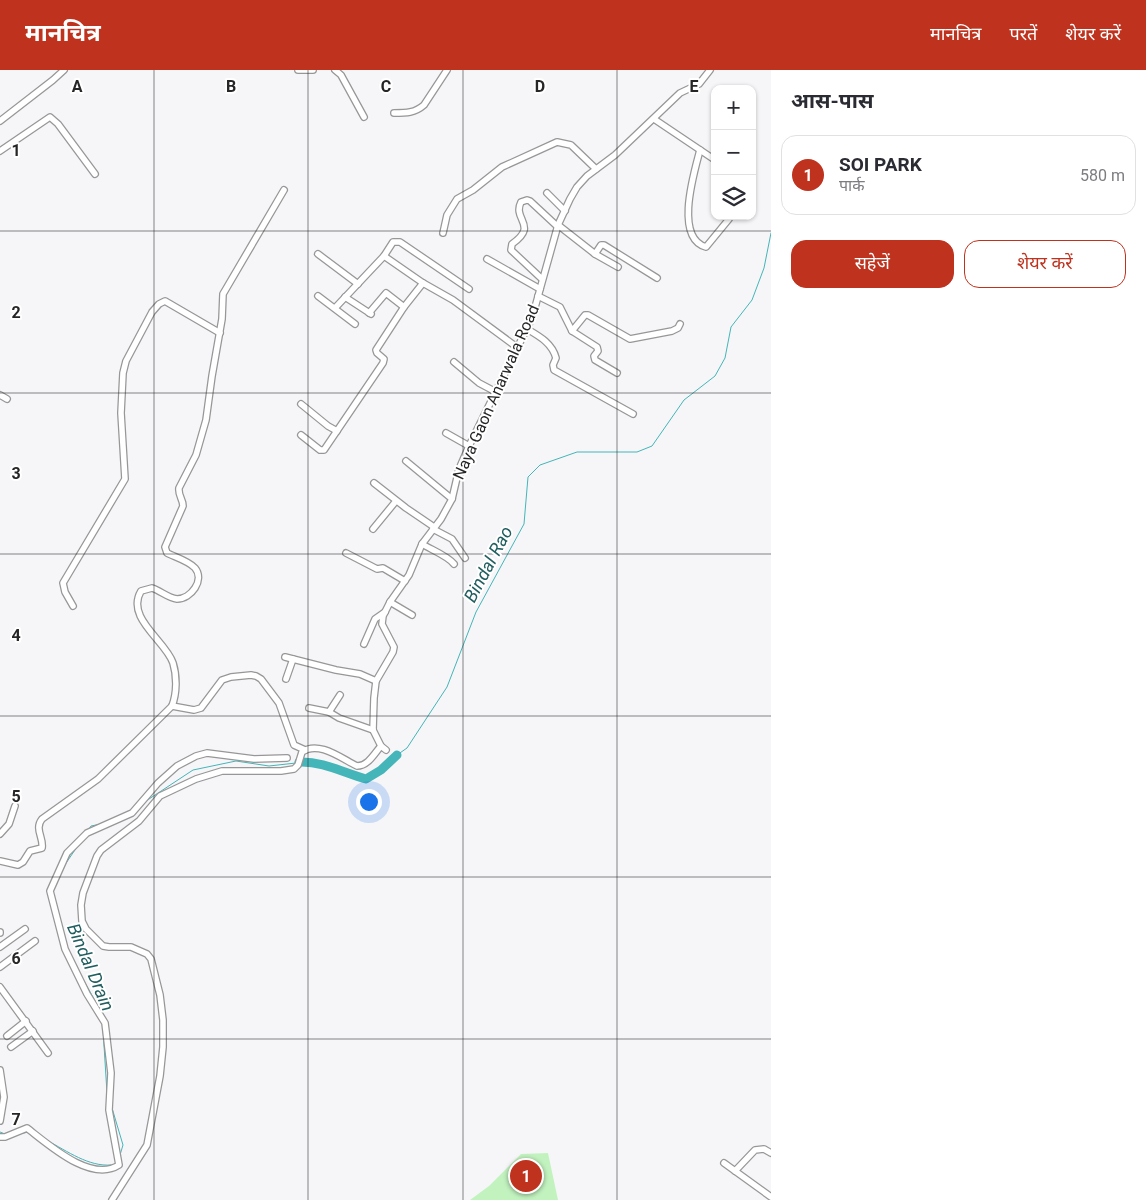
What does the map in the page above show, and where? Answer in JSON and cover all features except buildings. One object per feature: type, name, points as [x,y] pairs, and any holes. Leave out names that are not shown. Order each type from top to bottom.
[{"type":"street","points":[[0,121],[64,70]]},
{"type":"street","points":[[298,70],[313,70]]},
{"type":"street","points":[[335,70],[341,75],[364,117]]},
{"type":"street","points":[[394,113],[408,113],[424,105],[447,70]]},
{"type":"street","name":"Naya Gaon Anarwala Road","points":[[373,730],[376,681],[394,647],[382,624],[386,611],[405,581],[422,544],[441,519],[452,499],[460,469],[469,446],[535,311],[542,279],[564,211],[577,187],[654,119],[680,93],[699,84],[710,70]]},
{"type":"street","points":[[0,151],[50,117],[54,118],[95,174]]},
{"type":"street","points":[[654,119],[711,157]]},
{"type":"street","points":[[443,233],[447,215],[457,199],[473,190],[502,167],[557,142],[571,145],[596,169]]},
{"type":"street","points":[[700,150],[691,186],[689,209],[692,238],[706,248],[728,220]]},
{"type":"street","points":[[0,861],[18,865],[23,862],[30,851],[42,848],[43,844],[38,827],[42,819],[98,779],[172,706],[175,693],[173,662],[140,616],[137,605],[140,593],[148,588],[152,588],[171,598],[179,599],[187,596],[197,586],[198,575],[194,567],[167,553],[165,547],[184,506],[183,500],[178,494],[179,488],[196,455],[206,420],[220,333],[224,294],[284,190]]},
{"type":"street","points":[[547,193],[564,211]]},
{"type":"street","points":[[542,279],[511,250],[512,244],[524,232],[525,227],[519,209],[521,202],[527,200],[595,254],[618,267]]},
{"type":"street","points":[[335,308],[384,256],[393,242],[400,242],[469,289]]},
{"type":"street","points":[[595,254],[601,245],[604,245],[657,278]]},
{"type":"street","points":[[318,254],[358,284]]},
{"type":"street","points":[[384,256],[423,284],[453,300],[518,348]]},
{"type":"street","points":[[487,259],[540,289]]},
{"type":"street","points":[[301,435],[322,450],[383,363],[384,359],[377,354],[376,350],[404,307],[423,284]]},
{"type":"street","points":[[346,297],[371,314],[386,293],[404,307]]},
{"type":"street","points":[[318,296],[355,324]]},
{"type":"street","points":[[538,296],[560,307],[572,331],[597,347],[598,351],[594,356],[595,360],[617,373]]},
{"type":"street","points":[[74,606],[65,592],[63,583],[125,479],[121,412],[123,373],[126,361],[152,312],[159,304],[165,301],[220,333]]},
{"type":"street","points":[[572,331],[585,315],[630,339],[672,331],[678,328],[680,324]]},
{"type":"street","points":[[527,329],[550,346],[556,358],[553,366],[554,370],[633,414]]},
{"type":"street","points":[[454,362],[479,383],[496,392]]},
{"type":"street","points":[[0,395],[7,399]]},
{"type":"street","points":[[301,404],[337,431]]},
{"type":"street","points":[[446,433],[469,446]]},
{"type":"street","points":[[406,461],[452,499]]},
{"type":"street","points":[[374,483],[396,501],[452,539],[465,558]]},
{"type":"street","points":[[372,529],[396,501]]},
{"type":"street","points":[[422,544],[440,555],[446,556],[454,564]]},
{"type":"street","points":[[346,553],[377,569],[383,568],[405,581]]},
{"type":"street","points":[[390,602],[412,615]]},
{"type":"street","points":[[364,644],[375,619],[386,611]]},
{"type":"street","points":[[285,657],[360,674],[376,681]]},
{"type":"street","points":[[286,679],[293,659]]},
{"type":"street","points":[[172,706],[198,710],[207,702],[222,680],[251,674],[261,678],[279,703],[294,745],[303,751],[314,749],[328,752],[357,766],[361,766],[383,748],[373,730],[338,718],[329,712],[308,708]]},
{"type":"street","points":[[329,712],[340,695]]},
{"type":"street","points":[[112,1200],[147,1144],[160,1076],[163,1020],[160,995],[151,959],[147,954],[131,947],[109,948],[103,946],[86,929],[82,921],[81,905],[83,893],[97,856],[101,850],[139,821],[160,796],[196,779],[222,771],[281,771],[294,769],[298,765],[303,751]]},
{"type":"street","points":[[0,1137],[5,1137],[27,1128],[73,1161],[90,1168],[111,1170],[119,1165],[108,1110],[111,1073],[105,1022],[87,994],[65,950],[50,891],[67,853],[87,832],[132,813],[158,783],[177,766],[196,756],[207,753],[254,760],[287,758]]},
{"type":"street","points":[[0,834],[9,824],[15,806]]},
{"type":"street","points":[[0,947],[24,929]]},
{"type":"street","points":[[0,967],[35,941]]},
{"type":"street","points":[[0,987],[48,1053]]},
{"type":"street","points":[[7,1036],[26,1021]]},
{"type":"street","points":[[12,1047],[33,1031]]},
{"type":"street","points":[[0,1070],[4,1097],[0,1120]]},
{"type":"street","points":[[735,1171],[755,1150],[764,1149],[771,1153]]},
{"type":"street","points":[[724,1163],[771,1197]]},
{"type":"green space","points":[[548,1153],[558,1200],[470,1200],[489,1186],[521,1154]]},
{"type":"waterway","name":"Bindal Rao","points":[[397,755],[407,748],[447,687],[476,612],[524,524],[528,477],[540,465],[577,452],[637,452],[652,446],[684,400],[715,376],[725,358],[731,327],[752,300],[764,268],[771,233]]},
{"type":"waterway","points":[[299,762],[325,765],[366,779],[381,770],[397,755]]},
{"type":"waterway","name":"Bindal Drain","points":[[146,801],[193,770],[236,761],[269,766],[296,763]]},
{"type":"waterway","name":"Bindal Drain","points":[[89,829],[91,826],[101,824]]},
{"type":"waterway","name":"Bindal Drain","points":[[64,866],[77,847]]},
{"type":"waterway","name":"Bindal Drain","points":[[84,981],[94,999]]},
{"type":"waterway","name":"Bindal Drain","points":[[103,1029],[107,1093]]},
{"type":"waterway","name":"Bindal Drain","points":[[112,1108],[123,1145],[120,1155]]},
{"type":"waterway","name":"Bindal Drain","points":[[0,1132],[5,1134]]},
{"type":"waterway","name":"Bindal Drain","points":[[18,1134],[29,1132]]},
{"type":"waterway","name":"Bindal Drain","points":[[48,1141],[86,1161],[95,1164],[111,1165]]},
{"type":"place","name":"SOI PARK","points":[[526,1176]]}]
